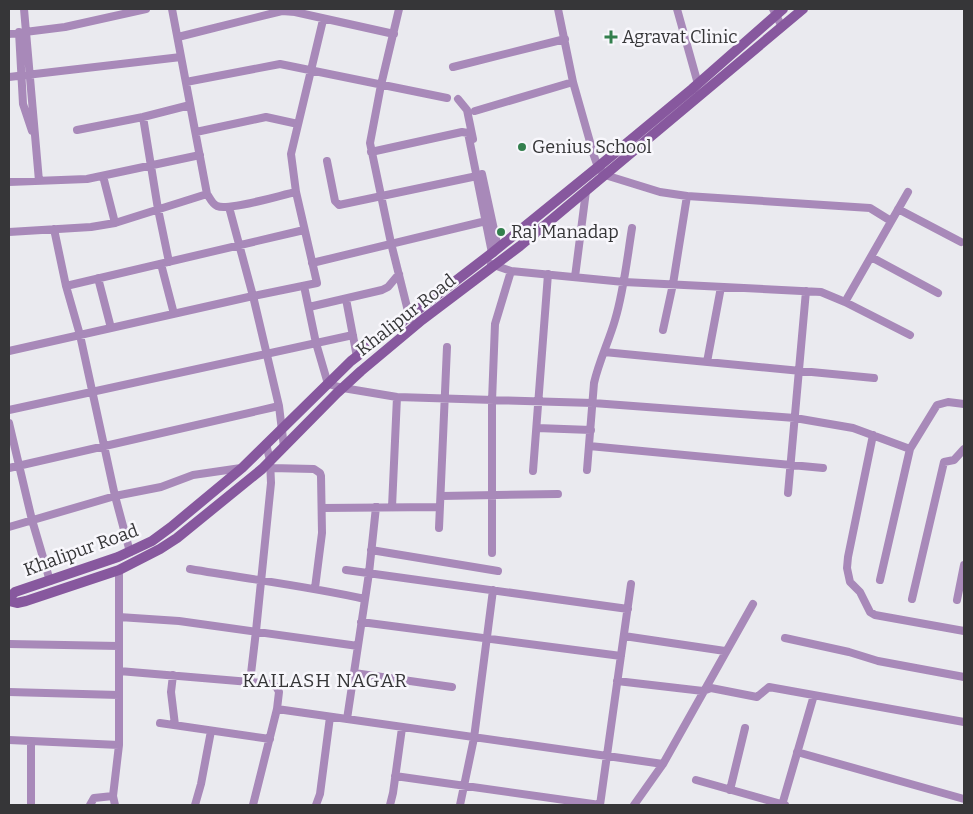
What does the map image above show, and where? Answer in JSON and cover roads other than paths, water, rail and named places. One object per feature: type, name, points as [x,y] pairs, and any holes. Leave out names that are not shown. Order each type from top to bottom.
[{"type":"street","points":[[24,9],[22,32],[25,76],[23,104],[34,139],[38,181]]},
{"type":"street","points":[[9,34],[65,27],[146,9]]},
{"type":"street","points":[[172,9],[207,194],[210,200],[216,206],[229,207],[296,192]]},
{"type":"street","points":[[400,9],[381,85],[371,136],[371,152],[391,243],[413,328]]},
{"type":"street","points":[[558,9],[573,82],[598,167],[605,175],[660,192],[687,196],[870,208],[891,221]]},
{"type":"street","points":[[677,9],[698,84]]},
{"type":"street","name":"Khalipur Road","points":[[777,11],[698,84],[598,167],[495,250],[357,356],[242,468],[171,527],[152,541],[130,552],[14,592],[9,599],[17,603],[26,601],[119,570],[160,550],[177,538],[248,480],[271,464],[284,447],[343,388],[413,328],[496,266],[803,9]]},
{"type":"street","points":[[777,11],[782,27]]},
{"type":"street","points":[[178,37],[282,12],[295,12],[323,20],[394,34]]},
{"type":"street","points":[[9,351],[253,296],[317,284],[296,192],[290,154],[323,20]]},
{"type":"street","points":[[453,67],[565,39]]},
{"type":"street","points":[[9,77],[181,57]]},
{"type":"street","points":[[186,82],[280,64],[447,98]]},
{"type":"street","points":[[475,111],[573,82]]},
{"type":"street","points":[[458,99],[467,110],[495,250]]},
{"type":"street","points":[[77,130],[143,117],[190,105]]},
{"type":"street","points":[[143,117],[174,314]]},
{"type":"street","points":[[196,132],[266,117],[298,124]]},
{"type":"street","points":[[371,152],[465,132],[469,136],[486,221],[495,250]]},
{"type":"street","points":[[9,182],[87,179],[200,155]]},
{"type":"street","points":[[327,161],[337,204],[341,205],[477,176]]},
{"type":"street","points":[[103,176],[115,223]]},
{"type":"street","points":[[575,277],[586,191]]},
{"type":"street","points":[[845,302],[908,192]]},
{"type":"street","points":[[9,232],[91,227],[115,223],[207,194]]},
{"type":"street","points":[[663,330],[673,284],[687,196]]},
{"type":"street","points":[[229,207],[241,246],[267,353],[279,406],[284,447]]},
{"type":"street","points":[[898,209],[961,242]]},
{"type":"street","points":[[312,263],[486,221]]},
{"type":"street","points":[[587,470],[597,370],[615,321],[624,282],[632,228]]},
{"type":"street","points":[[54,229],[66,286],[80,335],[115,496],[130,552]]},
{"type":"street","points":[[66,286],[304,230]]},
{"type":"street","points":[[871,257],[938,293]]},
{"type":"street","points":[[482,260],[511,271],[624,282],[821,292],[910,335]]},
{"type":"street","points":[[492,553],[492,401],[495,324],[511,271]]},
{"type":"street","points":[[309,307],[382,290],[388,287],[399,274]]},
{"type":"street","points":[[534,470],[548,274]]},
{"type":"street","points":[[98,278],[111,328]]},
{"type":"street","points":[[304,286],[316,343],[328,384],[397,397],[445,400],[593,403],[795,418],[853,428],[910,449]]},
{"type":"street","points":[[706,362],[721,287]]},
{"type":"street","points":[[788,493],[806,291]]},
{"type":"street","points":[[346,299],[357,356]]},
{"type":"street","points":[[9,410],[353,335]]},
{"type":"street","points":[[439,528],[447,347]]},
{"type":"street","points":[[604,352],[874,378]]},
{"type":"street","points":[[392,507],[397,397]]},
{"type":"street","points":[[880,580],[910,449],[937,405],[948,402],[964,404]]},
{"type":"street","points":[[9,468],[279,406]]},
{"type":"street","points":[[9,423],[32,520],[50,581]]},
{"type":"street","points":[[537,428],[591,430]]},
{"type":"street","points":[[873,435],[846,568],[850,582],[860,592],[870,612],[875,615],[964,631]]},
{"type":"street","points":[[250,682],[271,483],[271,464],[266,444]]},
{"type":"street","points":[[589,446],[824,468]]},
{"type":"street","points":[[912,599],[944,462],[954,460],[964,449]]},
{"type":"street","points":[[271,464],[308,468],[320,472],[322,481],[322,533],[315,588]]},
{"type":"street","points":[[9,527],[115,496],[161,487],[202,473],[242,468]]},
{"type":"street","points":[[440,496],[558,494]]},
{"type":"street","points":[[347,720],[369,573],[376,507]]},
{"type":"street","points":[[322,508],[440,507]]},
{"type":"street","points":[[371,550],[498,571]]},
{"type":"street","points":[[115,805],[113,796],[118,745],[120,617],[118,557]]},
{"type":"street","points":[[957,600],[964,565]]},
{"type":"street","points":[[190,569],[261,582],[315,588],[365,599]]},
{"type":"street","points":[[346,570],[628,609]]},
{"type":"street","points":[[395,776],[600,805],[632,584]]},
{"type":"street","points":[[460,805],[474,738],[493,590]]},
{"type":"street","points":[[634,805],[663,764],[753,604]]},
{"type":"street","points":[[120,617],[179,621],[358,646]]},
{"type":"street","points":[[361,622],[487,640],[621,656]]},
{"type":"street","points":[[624,636],[726,651]]},
{"type":"street","points":[[785,638],[849,652],[878,661],[964,677]]},
{"type":"street","points":[[9,644],[119,646]]},
{"type":"street","points":[[119,671],[272,684],[277,688],[279,692],[277,709],[253,805]]},
{"type":"street","points":[[354,672],[452,687]]},
{"type":"street","points":[[172,676],[171,692],[175,725]]},
{"type":"street","points":[[617,681],[703,691],[711,688],[757,697],[769,687],[964,722]]},
{"type":"street","points":[[9,692],[119,695]]},
{"type":"street","points":[[696,780],[784,805],[814,695]]},
{"type":"street","points":[[277,709],[663,764]]},
{"type":"street","points":[[316,805],[320,794],[330,717]]},
{"type":"street","points":[[160,723],[270,740]]},
{"type":"street","points":[[390,805],[402,728]]},
{"type":"street","points":[[730,790],[745,728]]},
{"type":"street","points":[[195,805],[211,730]]},
{"type":"street","points":[[9,740],[118,745]]},
{"type":"street","points":[[31,741],[31,805]]},
{"type":"street","points":[[797,752],[964,799]]},
{"type":"street","points":[[90,805],[94,798],[113,796]]},
{"type":"street","points":[[538,805],[541,797]]},
{"type":"place","name":"Agravat Clinic","points":[[611,37]]},
{"type":"place","name":"Genius School","points":[[522,147]]},
{"type":"place","name":"Raj Manadap","points":[[501,232]]},
{"type":"district","name":"KAILASH NAGAR","points":[[325,680]]}]
